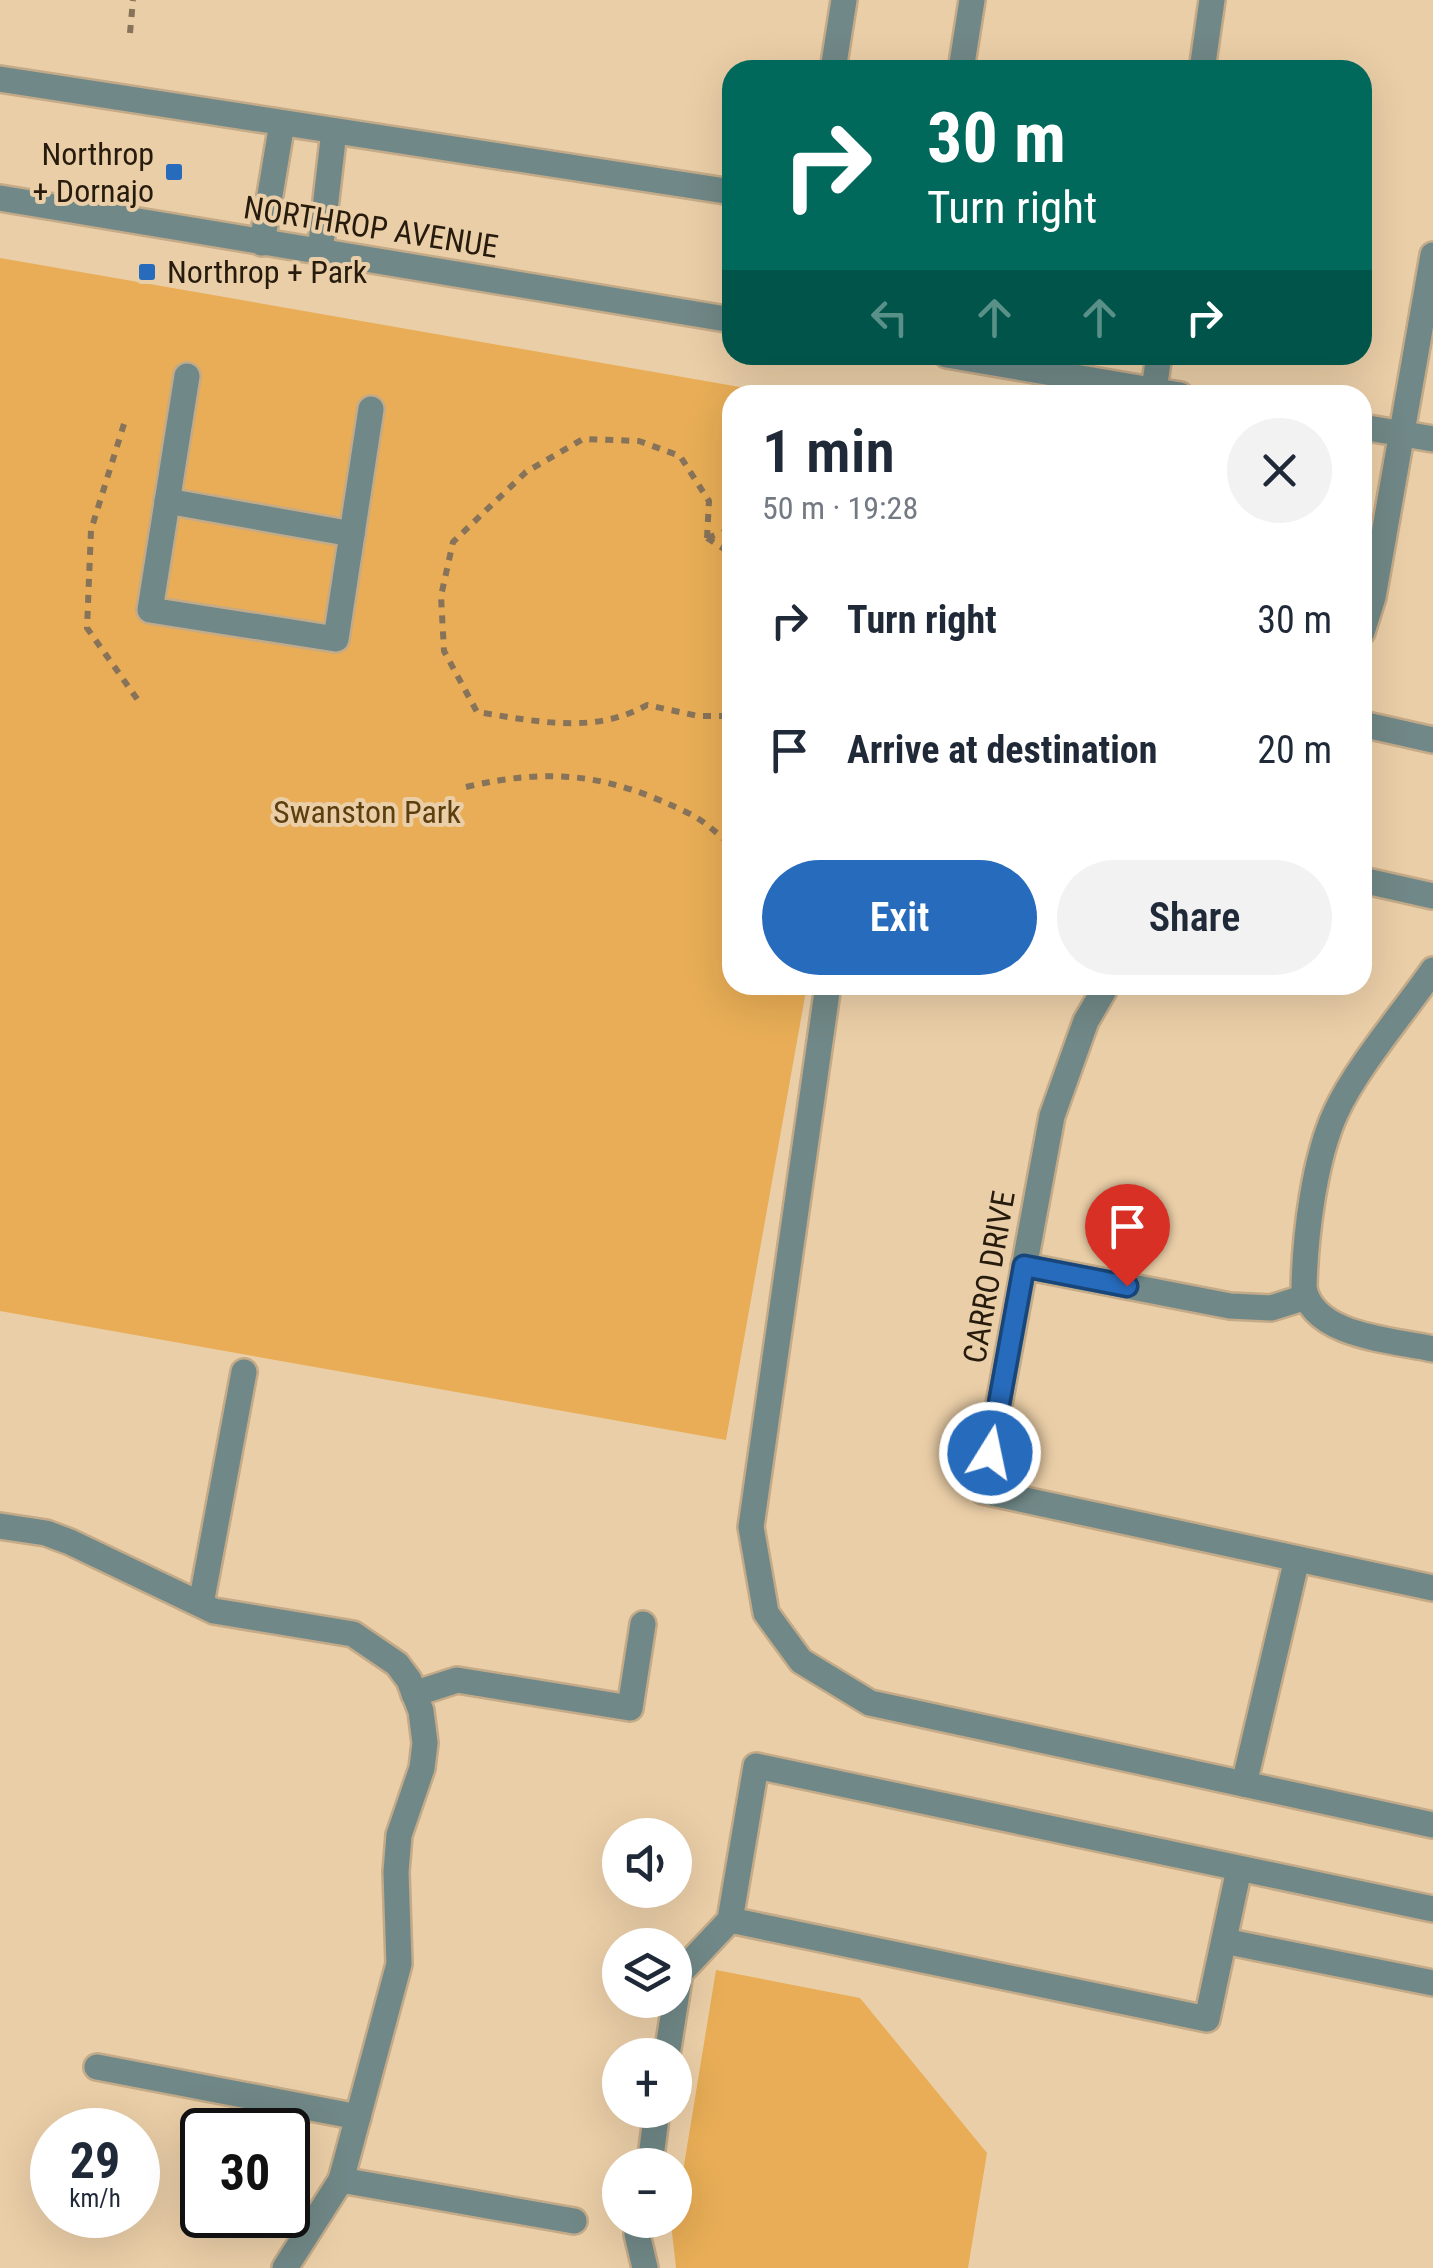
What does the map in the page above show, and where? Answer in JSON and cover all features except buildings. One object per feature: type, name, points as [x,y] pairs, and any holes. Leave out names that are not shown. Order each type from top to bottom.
[{"type":"street","points":[[835,60],[844,0]]},
{"type":"street","points":[[963,60],[972,0]]},
{"type":"street","points":[[1203,60],[1212,0]]},
{"type":"street","points":[[0,79],[722,190]]},
{"type":"street","points":[[262,242],[282,122]]},
{"type":"street","points":[[320,252],[334,131]]},
{"type":"street","name":"NORTHROP AVENUE","points":[[0,198],[722,318]]},
{"type":"street","points":[[1372,598],[1433,255]]},
{"type":"street","points":[[1005,365],[1124,385]]},
{"type":"street","points":[[187,376],[150,610],[336,639],[371,409]]},
{"type":"street","points":[[1372,429],[1433,439]]},
{"type":"street","points":[[167,501],[352,534]]},
{"type":"street","points":[[1372,726],[1433,740]]},
{"type":"street","points":[[1372,882],[1433,896]]},
{"type":"street","points":[[1433,970],[1347,1093],[1328,1129],[1304,1266],[1306,1297],[1318,1315],[1330,1323],[1433,1349]]},
{"type":"street","points":[[827,995],[752,1527],[766,1613],[801,1661],[870,1703],[1433,1825]]},
{"type":"street","name":"CARRO DRIVE","points":[[1100,995],[1086,1021],[1056,1100],[983,1491],[1433,1588]]},
{"type":"street","points":[[1024,1266],[1230,1306],[1271,1308],[1306,1297]]},
{"type":"street","points":[[201,1604],[244,1372]]},
{"type":"street","points":[[0,1526],[46,1533],[70,1542],[201,1604],[240,1617],[353,1634],[397,1664],[422,1711],[422,1768],[399,1835],[399,1964],[341,2180],[285,2268]]},
{"type":"street","points":[[1244,1784],[1297,1559]]},
{"type":"street","points":[[414,1694],[457,1680],[630,1708],[643,1624]]},
{"type":"street","points":[[669,2038],[680,1973],[730,1920],[756,1766],[1433,1910]]},
{"type":"street","points":[[730,1920],[1207,2019],[1239,1868]]},
{"type":"street","points":[[1224,1940],[1433,1983]]},
{"type":"street","points":[[97,2067],[358,2117]]},
{"type":"street","points":[[341,2180],[574,2221]]},
{"type":"street","points":[[638,2238],[645,2268]]},
{"type":"path","points":[[130,33],[133,0]]},
{"type":"path","points":[[124,424],[91,530],[87,628],[140,702]]},
{"type":"path","points":[[707,538],[709,501],[680,456],[638,440],[583,438],[526,472],[453,542],[442,596],[444,651],[477,712],[568,725],[624,719],[648,705],[698,716],[722,716]]},
{"type":"path","points":[[707,538],[722,533]]},
{"type":"path","points":[[707,538],[722,548]]},
{"type":"path","points":[[466,787],[519,775],[556,773],[620,786],[690,814],[722,837]]},
{"type":"green space","name":"Swanston Park","points":[[0,258],[729,385],[722,385],[722,995],[805,995],[726,1440],[0,1311]]},
{"type":"green space","points":[[716,1970],[860,1998],[987,2153],[968,2268],[676,2268],[673,2238],[692,2238],[692,2148],[687,2148]]},
{"type":"place","name":"Northrop + Dornajo","points":[[174,172]]},
{"type":"place","name":"Northrop + Park","points":[[147,272]]},
{"type":"route","points":[[990,1453],[1024,1266],[1127,1286]]}]
